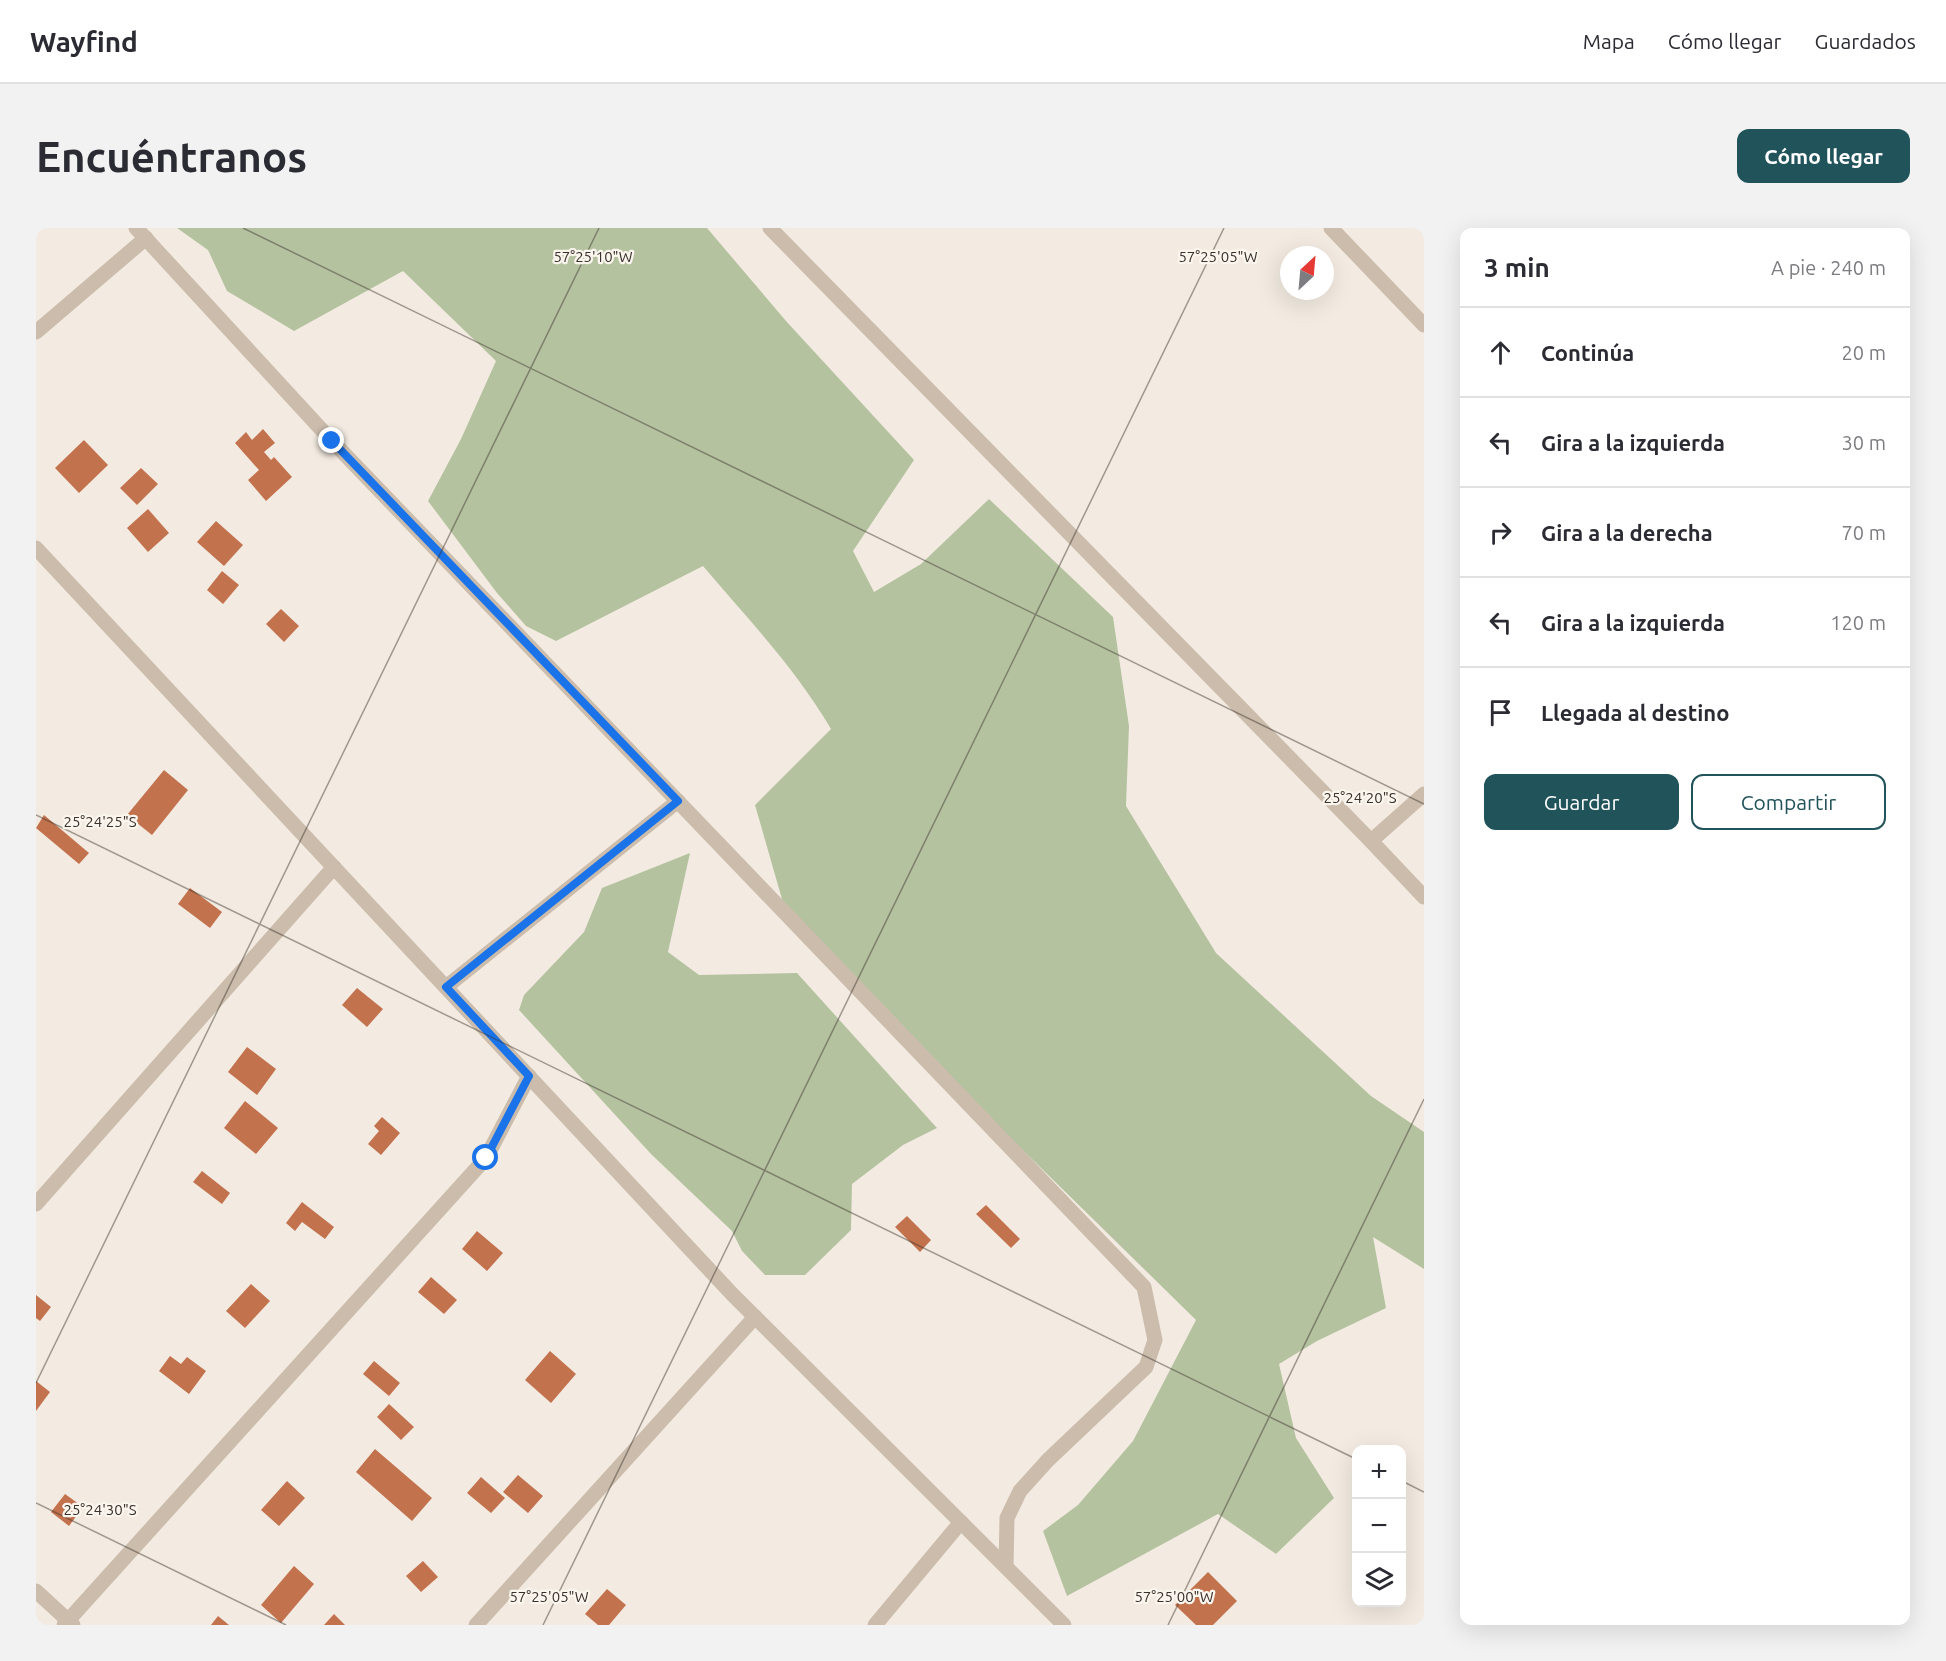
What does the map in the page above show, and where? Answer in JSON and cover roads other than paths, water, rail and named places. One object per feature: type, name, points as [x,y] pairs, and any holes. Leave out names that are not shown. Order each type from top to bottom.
[{"type":"street","points":[[770,228],[1424,897]]},
{"type":"street","points":[[1330,228],[1424,325]]},
{"type":"street","points":[[36,332],[141,233],[332,441],[1144,1287],[1155,1340],[1146,1366],[1048,1460],[1020,1491],[1007,1518],[1006,1567]]},
{"type":"street","points":[[36,548],[755,1317],[1064,1625]]},
{"type":"street","points":[[1371,841],[1424,794]]},
{"type":"street","points":[[446,987],[678,801]]},
{"type":"street","points":[[36,1204],[334,867]]},
{"type":"street","points":[[36,1592],[68,1623],[486,1158],[529,1076]]},
{"type":"street","points":[[476,1625],[755,1317]]},
{"type":"street","points":[[875,1625],[961,1522]]}]
